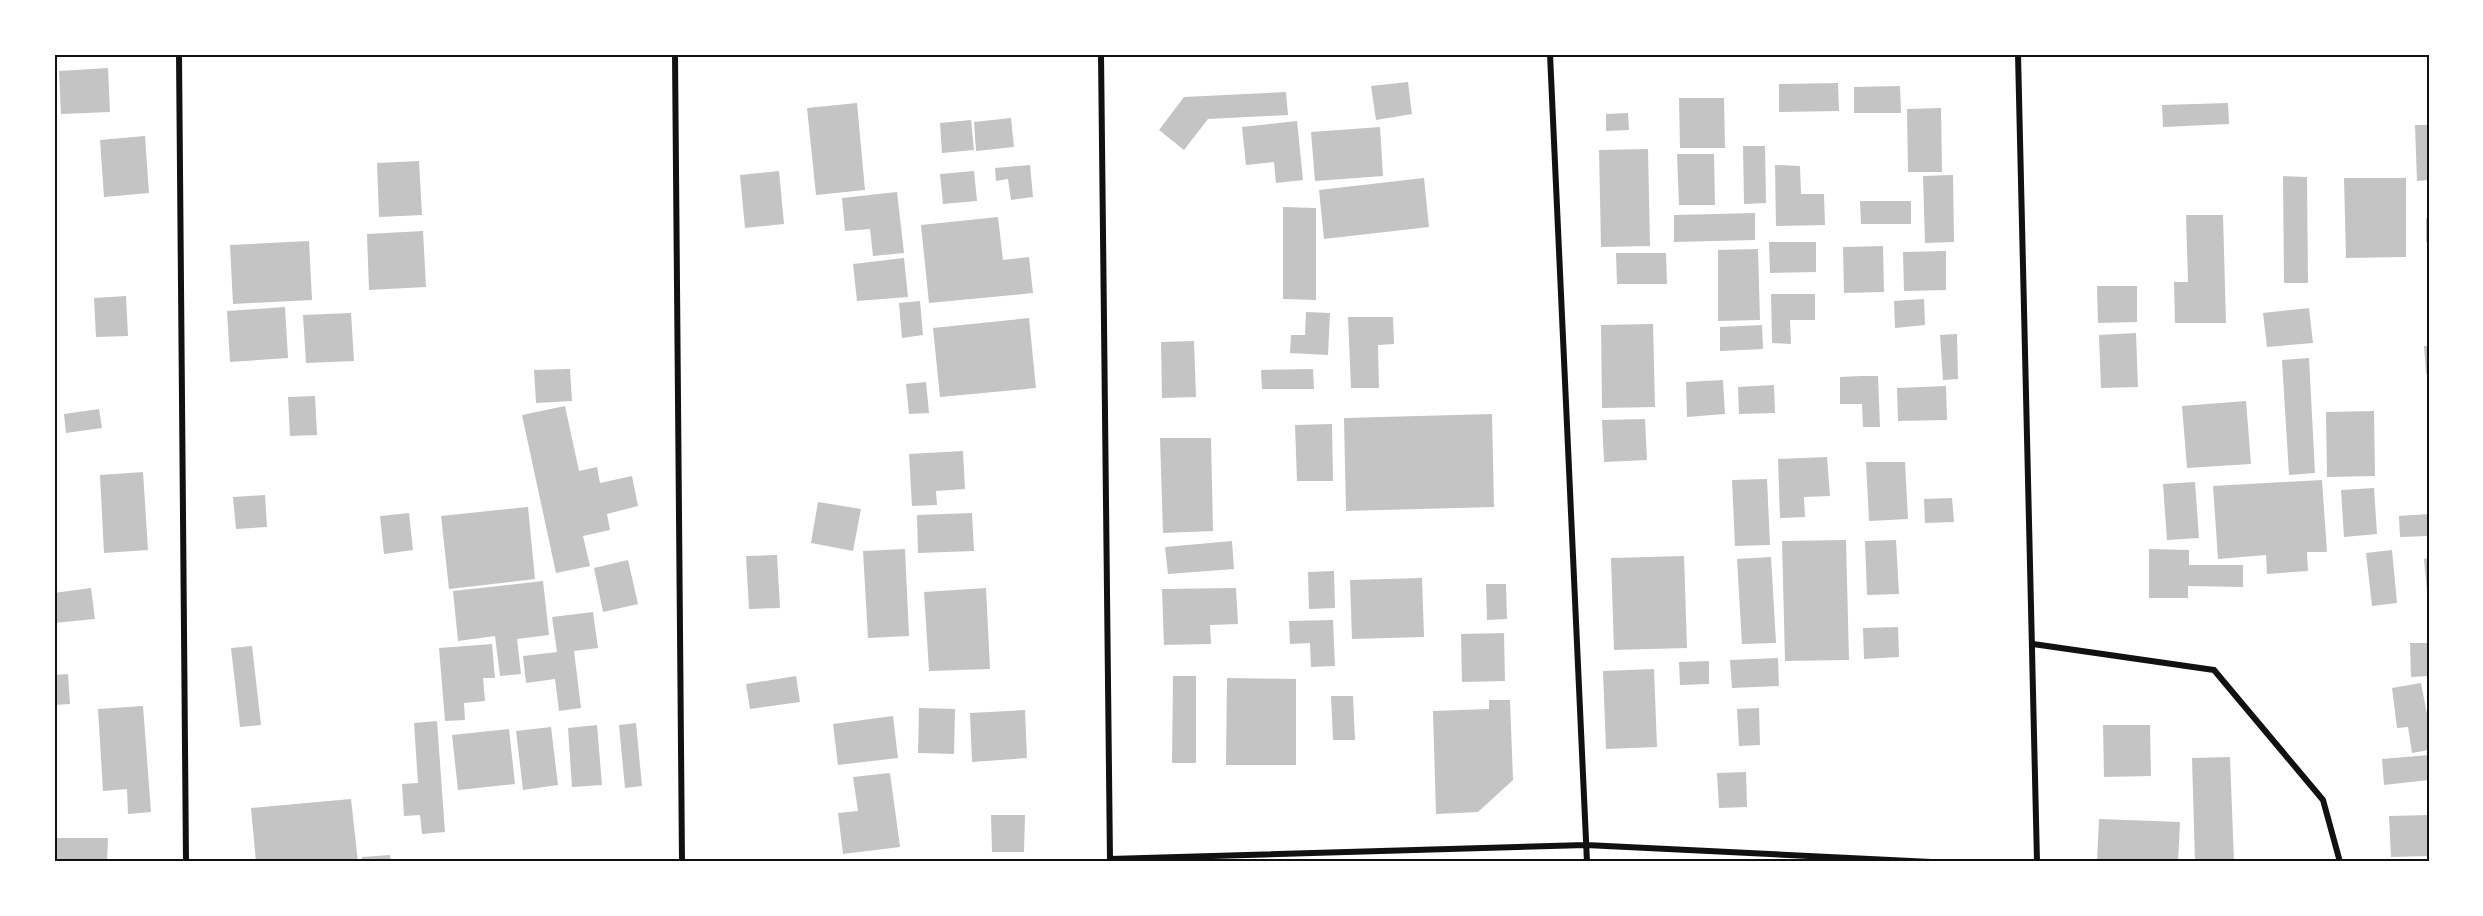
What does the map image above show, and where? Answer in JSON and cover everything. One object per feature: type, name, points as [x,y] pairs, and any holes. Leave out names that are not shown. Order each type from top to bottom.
[{"type":"street","points":[[179,54],[186,862]]},
{"type":"street","points":[[675,54],[682,862]]},
{"type":"street","points":[[1101,54],[1110,860],[1586,845],[1931,862]]},
{"type":"street","points":[[1550,54],[1587,862]]},
{"type":"street","points":[[2018,54],[2037,862]]},
{"type":"street","points":[[2033,644],[2214,670],[2323,800],[2340,862]]},
{"type":"building","points":[[108,68],[110,112],[61,114],[59,71]]},
{"type":"building","points":[[1408,82],[1412,114],[1376,120],[1371,86]]},
{"type":"building","points":[[1838,83],[1839,111],[1779,112],[1779,84]]},
{"type":"building","points":[[1900,86],[1901,113],[1854,113],[1854,87]]},
{"type":"building","points":[[1286,92],[1288,115],[1208,119],[1184,150],[1159,130],[1184,97]]},
{"type":"building","points":[[1679,98],[1724,98],[1725,148],[1680,148]]},
{"type":"building","points":[[857,103],[865,190],[816,195],[807,108]]},
{"type":"building","points":[[2228,103],[2229,124],[2163,127],[2162,105]]},
{"type":"building","points":[[1941,108],[1942,172],[1908,172],[1907,109]]},
{"type":"building","points":[[1628,113],[1629,130],[1606,131],[1606,114]]},
{"type":"building","points":[[1011,118],[1014,147],[976,151],[974,122]]},
{"type":"building","points":[[971,120],[974,150],[942,153],[940,123]]},
{"type":"building","points":[[1297,121],[1303,180],[1276,183],[1274,162],[1246,165],[1242,127]]},
{"type":"building","points":[[2415,125],[2429,125],[2429,180],[2417,181]]},
{"type":"building","points":[[1380,127],[1383,176],[1315,181],[1311,132]]},
{"type":"building","points":[[145,136],[149,193],[104,197],[100,140]]},
{"type":"building","points":[[1743,146],[1765,146],[1766,203],[1744,204]]},
{"type":"building","points":[[1648,149],[1650,246],[1601,247],[1599,150]]},
{"type":"building","points":[[1677,154],[1714,154],[1715,205],[1679,205]]},
{"type":"building","points":[[419,161],[422,215],[379,217],[377,163]]},
{"type":"building","points":[[1030,165],[1033,197],[1011,200],[1008,179],[996,181],[995,168]]},
{"type":"building","points":[[1775,165],[1800,166],[1801,194],[1824,194],[1825,225],[1776,226]]},
{"type":"building","points":[[779,171],[784,224],[745,228],[740,175]]},
{"type":"building","points":[[974,171],[977,201],[943,204],[940,174]]},
{"type":"building","points":[[1953,175],[1954,242],[1925,243],[1923,176]]},
{"type":"building","points":[[2283,176],[2307,177],[2308,283],[2284,283]]},
{"type":"building","points":[[1424,178],[1429,227],[1324,239],[1319,190]]},
{"type":"building","points":[[2344,178],[2406,178],[2406,257],[2346,258]]},
{"type":"building","points":[[897,192],[904,253],[873,256],[870,229],[845,231],[842,198]]},
{"type":"building","points":[[1860,201],[1911,201],[1911,224],[1861,224]]},
{"type":"building","points":[[1283,207],[1316,208],[1316,300],[1283,299]]},
{"type":"building","points":[[1755,213],[1755,240],[1674,242],[1674,215]]},
{"type":"building","points":[[2186,215],[2223,215],[2226,323],[2175,323],[2174,282],[2188,282]]},
{"type":"building","points":[[998,217],[1003,260],[1029,257],[1033,293],[929,303],[921,225]]},
{"type":"building","points":[[2426,218],[2429,218],[2429,242],[2426,242]]},
{"type":"building","points":[[423,231],[426,287],[369,290],[367,234]]},
{"type":"building","points":[[309,241],[312,300],[233,304],[230,245]]},
{"type":"building","points":[[1769,242],[1816,242],[1816,272],[1770,273]]},
{"type":"building","points":[[1883,246],[1884,292],[1844,293],[1843,247]]},
{"type":"building","points":[[1758,249],[1760,320],[1718,321],[1718,250]]},
{"type":"building","points":[[1946,251],[1946,290],[1904,291],[1903,252]]},
{"type":"building","points":[[1616,253],[1666,253],[1667,284],[1617,284]]},
{"type":"building","points":[[904,258],[908,297],[857,301],[853,264]]},
{"type":"building","points":[[2097,286],[2137,286],[2137,322],[2098,323]]},
{"type":"building","points":[[1771,294],[1815,294],[1815,320],[1790,320],[1791,344],[1772,343]]},
{"type":"building","points":[[126,296],[128,336],[96,337],[94,298]]},
{"type":"building","points":[[1924,299],[1925,325],[1895,328],[1894,301]]},
{"type":"building","points":[[920,301],[923,335],[902,338],[899,303]]},
{"type":"building","points":[[285,307],[288,358],[230,362],[227,311]]},
{"type":"building","points":[[2309,308],[2313,343],[2267,347],[2263,313]]},
{"type":"building","points":[[1306,312],[1330,313],[1328,355],[1290,353],[1291,335],[1305,335]]},
{"type":"building","points":[[351,313],[354,361],[306,363],[303,315]]},
{"type":"building","points":[[1348,317],[1393,317],[1394,344],[1378,345],[1379,388],[1351,388]]},
{"type":"building","points":[[1029,318],[1036,388],[940,397],[933,328]]},
{"type":"building","points":[[1653,324],[1655,407],[1602,408],[1601,325]]},
{"type":"building","points":[[1762,325],[1763,349],[1720,351],[1720,327]]},
{"type":"building","points":[[2136,333],[2138,387],[2101,388],[2099,335]]},
{"type":"building","points":[[1957,334],[1958,379],[1943,380],[1940,335]]},
{"type":"building","points":[[1194,341],[1196,397],[1162,398],[1161,342]]},
{"type":"building","points":[[2424,346],[2429,346],[2429,374],[2426,374]]},
{"type":"building","points":[[2309,358],[2315,473],[2289,475],[2282,360]]},
{"type":"building","points":[[570,369],[572,401],[536,403],[534,370]]},
{"type":"building","points":[[1313,369],[1314,389],[1262,389],[1261,370]]},
{"type":"building","points":[[1878,376],[1880,427],[1863,427],[1862,404],[1840,404],[1840,377]]},
{"type":"building","points":[[1723,380],[1725,414],[1687,417],[1686,382]]},
{"type":"building","points":[[926,382],[929,413],[909,414],[906,384]]},
{"type":"building","points":[[1774,385],[1775,413],[1739,414],[1738,387]]},
{"type":"building","points":[[1946,386],[1947,420],[1898,421],[1897,388]]},
{"type":"building","points":[[315,396],[317,435],[290,436],[288,397]]},
{"type":"building","points":[[2246,401],[2251,464],[2187,468],[2182,406]]},
{"type":"building","points":[[565,406],[579,471],[597,467],[600,483],[632,476],[638,506],[607,514],[610,530],[583,536],[590,566],[556,573],[522,415]]},
{"type":"building","points":[[99,409],[102,428],[66,433],[64,414]]},
{"type":"building","points":[[2374,411],[2375,476],[2327,477],[2326,412]]},
{"type":"building","points":[[1492,414],[1494,507],[1346,511],[1344,418]]},
{"type":"building","points":[[1645,419],[1647,460],[1604,462],[1602,420]]},
{"type":"building","points":[[1332,424],[1333,481],[1297,481],[1295,425]]},
{"type":"building","points":[[1160,438],[1211,438],[1213,531],[1163,533]]},
{"type":"building","points":[[963,451],[965,489],[936,491],[937,505],[912,506],[909,454]]},
{"type":"building","points":[[1827,457],[1830,496],[1804,497],[1805,517],[1780,518],[1778,459]]},
{"type":"building","points":[[1866,462],[1905,462],[1908,519],[1869,521]]},
{"type":"building","points":[[143,472],[148,550],[104,553],[100,475]]},
{"type":"building","points":[[1767,479],[1770,545],[1735,546],[1732,480]]},
{"type":"building","points":[[2322,480],[2327,552],[2307,552],[2308,571],[2267,574],[2266,555],[2218,559],[2213,486]]},
{"type":"building","points":[[2195,482],[2199,538],[2167,540],[2163,484]]},
{"type":"building","points":[[2374,488],[2377,534],[2344,537],[2341,490]]},
{"type":"building","points":[[265,495],[267,527],[236,529],[233,497]]},
{"type":"building","points":[[1952,498],[1954,522],[1925,523],[1924,499]]},
{"type":"building","points":[[818,502],[861,509],[853,551],[811,543]]},
{"type":"building","points":[[528,507],[535,579],[449,589],[441,516]]},
{"type":"building","points":[[409,513],[413,550],[384,554],[380,516]]},
{"type":"building","points":[[972,513],[974,551],[918,553],[917,515]]},
{"type":"building","points":[[2429,514],[2429,536],[2400,537],[2399,516]]},
{"type":"building","points":[[1846,540],[1849,660],[1785,661],[1782,541]]},
{"type":"building","points":[[1896,540],[1899,594],[1867,595],[1865,541]]},
{"type":"building","points":[[1232,541],[1234,569],[1168,574],[1165,547]]},
{"type":"building","points":[[905,549],[909,636],[868,638],[863,551]]},
{"type":"building","points":[[2149,549],[2189,550],[2189,565],[2243,565],[2243,587],[2188,586],[2188,598],[2149,598]]},
{"type":"building","points":[[2392,550],[2397,603],[2372,606],[2366,553]]},
{"type":"building","points":[[777,555],[780,608],[749,609],[746,556]]},
{"type":"building","points":[[1684,556],[1687,648],[1614,650],[1611,558]]},
{"type":"building","points":[[1771,557],[1776,643],[1742,644],[1737,559]]},
{"type":"building","points":[[2429,558],[2429,592],[2427,592],[2424,559]]},
{"type":"building","points":[[628,560],[638,604],[603,612],[594,568]]},
{"type":"building","points":[[1334,571],[1335,608],[1309,609],[1308,572]]},
{"type":"building","points":[[1422,578],[1424,637],[1352,639],[1350,580]]},
{"type":"building","points":[[543,581],[549,635],[517,639],[521,674],[500,676],[495,636],[458,641],[453,591]]},
{"type":"building","points":[[1486,584],[1506,584],[1507,619],[1487,620]]},
{"type":"building","points":[[91,588],[95,619],[54,623],[54,593]]},
{"type":"building","points":[[986,588],[990,669],[929,671],[924,592]]},
{"type":"building","points":[[1236,588],[1238,624],[1210,625],[1211,644],[1164,645],[1162,589]]},
{"type":"building","points":[[593,612],[598,648],[574,651],[581,708],[559,711],[555,679],[526,683],[523,656],[557,652],[552,617]]},
{"type":"building","points":[[1333,620],[1335,666],[1311,667],[1310,643],[1290,644],[1289,621]]},
{"type":"building","points":[[1898,627],[1899,657],[1864,659],[1863,628]]},
{"type":"building","points":[[1504,633],[1505,681],[1462,682],[1461,634]]},
{"type":"building","points":[[2410,643],[2429,643],[2429,676],[2411,677]]},
{"type":"building","points":[[492,644],[495,678],[483,678],[485,701],[464,703],[465,720],[445,721],[439,648]]},
{"type":"building","points":[[252,646],[261,725],[240,727],[231,648]]},
{"type":"building","points":[[1778,658],[1779,686],[1732,688],[1730,660]]},
{"type":"building","points":[[1709,661],[1709,684],[1680,685],[1679,662]]},
{"type":"building","points":[[1654,669],[1657,747],[1606,749],[1603,671]]},
{"type":"building","points":[[68,674],[70,704],[54,705],[54,675]]},
{"type":"building","points":[[796,676],[800,702],[750,709],[746,684]]},
{"type":"building","points":[[1173,676],[1196,676],[1196,763],[1172,763]]},
{"type":"building","points":[[1227,678],[1296,679],[1296,765],[1226,765]]},
{"type":"building","points":[[2421,683],[2429,724],[2429,750],[2412,753],[2408,727],[2397,728],[2392,688]]},
{"type":"building","points":[[1331,696],[1353,696],[1355,740],[1333,740]]},
{"type":"building","points":[[1489,700],[1510,700],[1513,780],[1478,812],[1436,814],[1433,711],[1489,709]]},
{"type":"building","points":[[143,706],[151,812],[128,814],[127,789],[103,791],[98,709]]},
{"type":"building","points":[[919,708],[955,709],[954,754],[918,753]]},
{"type":"building","points":[[1759,708],[1760,745],[1739,746],[1737,709]]},
{"type":"building","points":[[1025,710],[1027,758],[972,762],[970,713]]},
{"type":"building","points":[[893,716],[898,758],[838,765],[833,724]]},
{"type":"building","points":[[437,721],[445,832],[422,834],[420,815],[404,816],[402,784],[418,783],[414,723]]},
{"type":"building","points":[[636,723],[642,786],[625,788],[619,725]]},
{"type":"building","points":[[597,725],[602,785],[572,787],[568,728]]},
{"type":"building","points":[[2103,725],[2150,725],[2151,776],[2104,777]]},
{"type":"building","points":[[551,727],[558,785],[523,790],[516,731]]},
{"type":"building","points":[[509,729],[515,784],[458,790],[452,735]]},
{"type":"building","points":[[2429,755],[2429,780],[2384,785],[2382,759]]},
{"type":"building","points":[[2230,757],[2234,862],[2195,862],[2192,758]]},
{"type":"building","points":[[1746,772],[1747,807],[1719,808],[1717,773]]},
{"type":"building","points":[[890,773],[900,847],[843,854],[838,813],[858,811],[853,777]]},
{"type":"building","points":[[351,799],[358,862],[256,862],[251,808]]},
{"type":"building","points":[[991,815],[1025,815],[1024,852],[992,852]]},
{"type":"building","points":[[2429,815],[2429,856],[2391,857],[2389,816]]},
{"type":"building","points":[[2099,819],[2180,822],[2178,862],[2097,862]]},
{"type":"building","points":[[54,838],[108,838],[107,862],[54,862]]},
{"type":"building","points":[[390,855],[391,862],[362,862],[362,857]]}]
